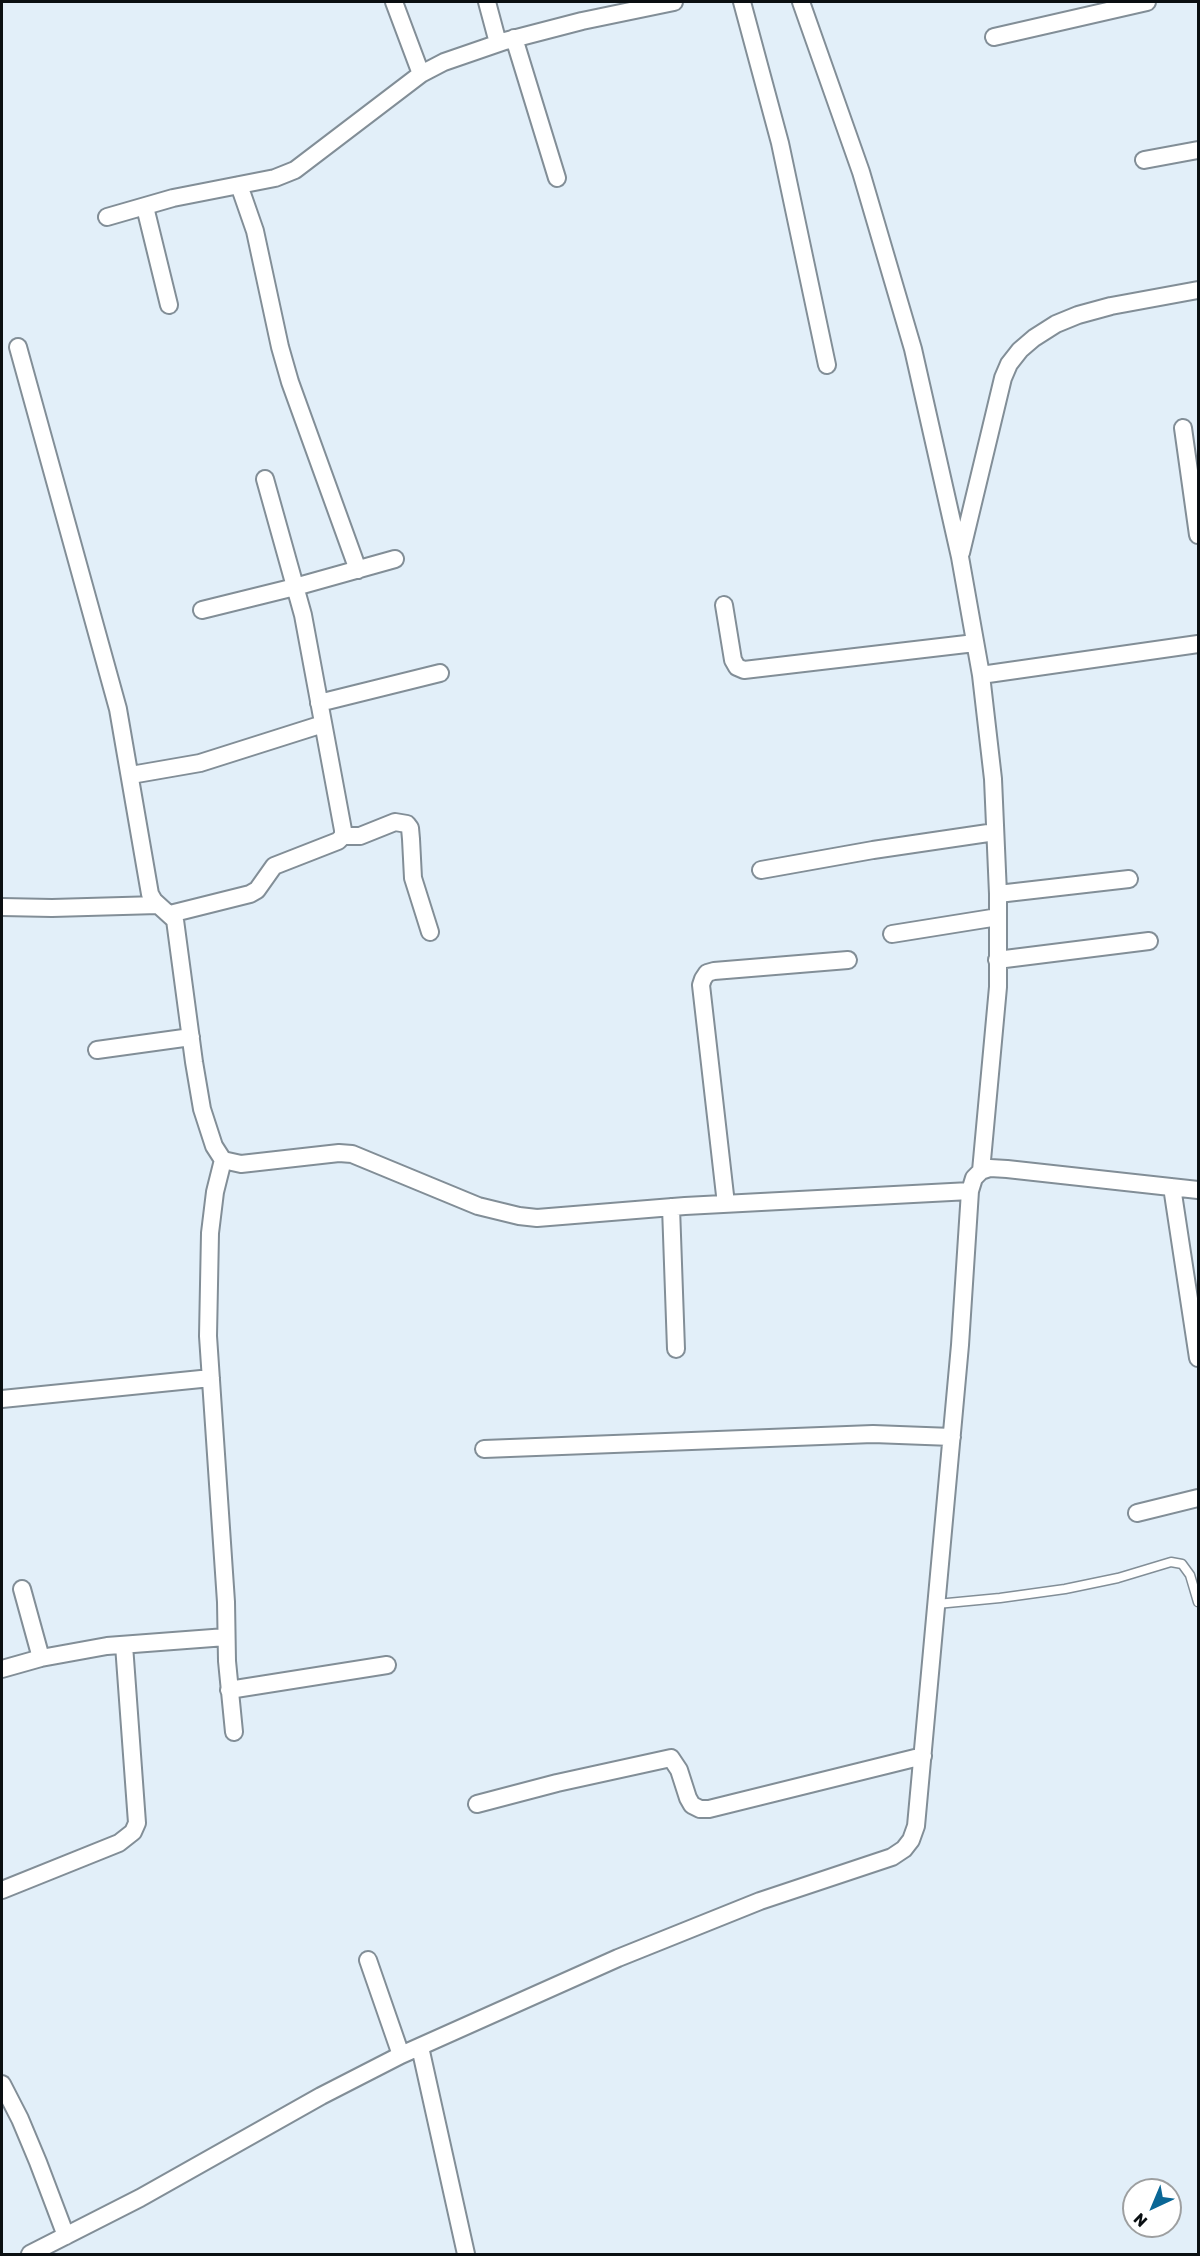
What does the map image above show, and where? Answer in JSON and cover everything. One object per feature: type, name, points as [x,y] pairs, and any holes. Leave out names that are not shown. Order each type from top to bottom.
[{"type":"street","points":[[394,2],[421,75]]},
{"type":"street","points":[[487,2],[506,41],[557,178]]},
{"type":"street","points":[[107,217],[217,188],[275,178],[294,170],[421,75],[444,62],[506,41],[674,2]]},
{"type":"street","points":[[742,2],[780,143],[827,365]]},
{"type":"street","points":[[801,2],[861,172],[913,349],[960,557],[981,675],[991,751],[998,894],[996,1028],[981,1171]]},
{"type":"street","points":[[993,37],[1147,2]]},
{"type":"street","points":[[1144,160],[1198,150]]},
{"type":"street","points":[[239,185],[255,231],[280,347],[290,382],[358,570]]},
{"type":"street","points":[[145,207],[169,304]]},
{"type":"street","points":[[960,557],[1003,378],[1009,364],[1020,350],[1056,324],[1078,315],[1111,306],[1198,290]]},
{"type":"street","points":[[18,347],[118,709],[150,894],[175,920],[202,1109],[214,1146],[223,1160],[241,1164],[339,1153],[352,1155],[462,1200],[519,1216],[554,1217],[726,1204],[970,1191]]},
{"type":"street","points":[[1183,428],[1198,535]]},
{"type":"street","points":[[2,906],[164,910],[250,894],[257,890],[274,866],[339,841],[343,836],[303,615],[264,479]]},
{"type":"street","points":[[202,610],[395,559]]},
{"type":"street","points":[[724,605],[733,660],[737,667],[744,670],[975,643]]},
{"type":"street","points":[[981,675],[1198,644]]},
{"type":"street","points":[[319,703],[440,674]]},
{"type":"street","points":[[131,775],[200,764],[323,723]]},
{"type":"street","points":[[343,836],[360,836],[395,822],[407,824],[410,828],[413,878],[430,932]]},
{"type":"street","points":[[760,870],[995,832]]},
{"type":"street","points":[[998,894],[1129,879]]},
{"type":"street","points":[[892,934],[998,917]]},
{"type":"street","points":[[997,960],[1149,941]]},
{"type":"street","points":[[726,1204],[701,986],[703,979],[707,973],[714,971],[848,960]]},
{"type":"street","points":[[97,1050],[191,1037]]},
{"type":"street","points":[[223,1160],[215,1192],[210,1233],[208,1284],[226,1637],[234,1732]]},
{"type":"street","points":[[30,2254],[140,2198],[321,2096],[401,2055],[618,1958],[760,1901],[892,1857],[904,1849],[911,1840],[916,1826],[952,1437],[970,1191],[974,1178],[981,1171],[990,1168],[1198,1190]]},
{"type":"street","points":[[1172,1187],[1198,1358]]},
{"type":"street","points":[[671,1208],[676,1349]]},
{"type":"street","points":[[2,1399],[211,1378]]},
{"type":"street","points":[[484,1449],[873,1434],[952,1437]]},
{"type":"street","points":[[1137,1513],[1198,1498]]},
{"type":"street","points":[[22,1589],[41,1658]]},
{"type":"street","points":[[2,1669],[72,1652],[124,1645],[226,1637]]},
{"type":"street","points":[[2,1890],[119,1843],[133,1832],[137,1822],[124,1645]]},
{"type":"street","points":[[230,1690],[387,1665]]},
{"type":"street","points":[[477,1804],[557,1783],[670,1758],[679,1770],[692,1805],[700,1809],[709,1809],[923,1756]]},
{"type":"street","points":[[368,1960],[401,2055]]},
{"type":"street","points":[[420,2047],[466,2254]]},
{"type":"street","points":[[2,2084],[20,2119],[66,2236]]},
{"type":"lane","points":[[937,1604],[1065,1589],[1118,1578],[1171,1562],[1182,1564],[1190,1575],[1198,1602]]}]
